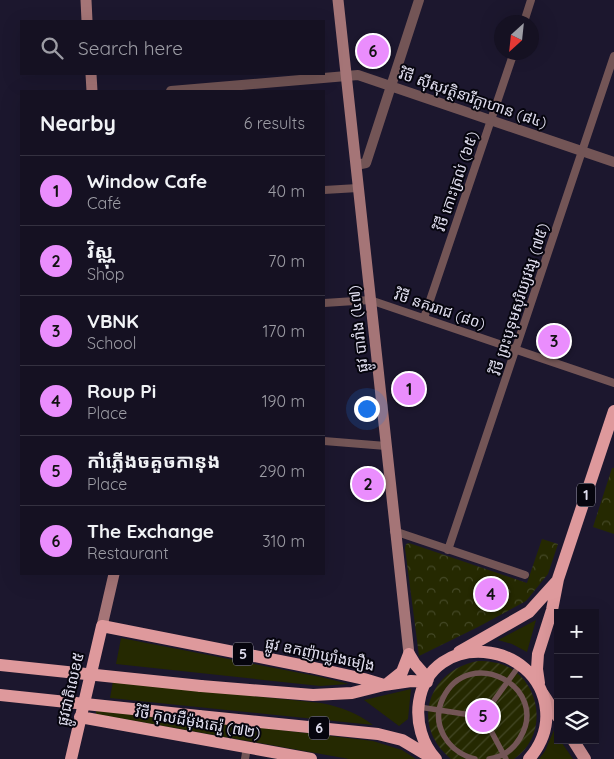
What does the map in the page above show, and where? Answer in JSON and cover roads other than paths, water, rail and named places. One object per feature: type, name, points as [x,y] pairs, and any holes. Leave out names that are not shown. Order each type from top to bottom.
[{"type":"highway","name":"1","points":[[529,759],[538,747],[545,727],[545,705],[537,669],[538,654],[552,610],[558,579],[614,411]]},
{"type":"highway","name":"1","points":[[435,759],[422,733],[419,707],[420,698],[427,680],[442,663],[474,642],[530,612],[558,579]]},
{"type":"highway","name":"ផ្លូវ ឧកញ៉ាឃ្លាំងមឿង","points":[[102,626],[310,667],[384,685]]},
{"type":"highway","name":"ផ្លូវជាតិលេខ៥","points":[[71,759],[102,626]]},
{"type":"highway","name":"1","points":[[451,658],[463,653],[487,651],[499,654],[520,664],[528,671],[540,689]]},
{"type":"highway","points":[[409,654],[427,680]]},
{"type":"highway","points":[[384,685],[402,672],[409,654]]},
{"type":"highway","name":"6","points":[[0,665],[201,686],[313,695],[352,693],[384,685]]},
{"type":"highway","name":"5","points":[[384,685],[427,680]]},
{"type":"highway","name":"6","points":[[0,695],[378,734],[402,740],[435,759]]},
{"type":"highway","name":"វិថី កុលដឺម៉ុងតេរ៉ួ (៧២)","points":[[80,717],[246,753],[307,759]]},
{"type":"main road","points":[[86,0],[87,20]]},
{"type":"main road","name":"ផ្លូវ បារាំង (៤៧)","points":[[338,0],[394,531],[409,654]]},
{"type":"main road","points":[[91,75],[92,90]]},
{"type":"main road","points":[[102,626],[114,575]]},
{"type":"main road","points":[[540,689],[554,711]]},
{"type":"main road","points":[[576,744],[585,759]]},
{"type":"street","points":[[356,165],[366,163],[419,0]]},
{"type":"street","points":[[526,15],[531,0]]},
{"type":"street","name":"វិថី ព្រះបុទុមសុរិយ្យវង្ស (៧៥)","points":[[448,550],[614,56]]},
{"type":"street","name":"វិថី កោះត្រល់ (៦៥)","points":[[424,318],[511,60]]},
{"type":"street","name":"វិថី ស៊ីសុវត្ថិនារីក្លាហាន (៨៤)","points":[[191,90],[231,88],[358,75],[614,162]]},
{"type":"street","points":[[325,190],[358,188]]},
{"type":"street","points":[[325,302],[370,300]]},
{"type":"street","name":"វិថី នគររាជ (៨០)","points":[[370,300],[614,383]]},
{"type":"street","points":[[325,441],[386,446]]},
{"type":"street","points":[[394,531],[525,575]]},
{"type":"street","points":[[490,706],[520,664]]},
{"type":"street","points":[[475,759],[458,752],[445,738],[439,720],[439,710],[445,694],[451,686],[466,676],[484,673],[493,674],[508,681],[522,696],[526,715],[523,734],[505,757],[489,759]]},
{"type":"street","points":[[419,707],[471,715]]},
{"type":"street","points":[[489,726],[505,757]]},
{"type":"place","name":"The Exchange","points":[[373,51]]},
{"type":"place","name":"VBNK","points":[[554,341]]},
{"type":"place","name":"Window Cafe","points":[[409,389]]},
{"type":"place","name":"វិស្ណុ","points":[[368,484]]},
{"type":"place","name":"Roup Pi","points":[[491,594]]},
{"type":"place","name":"កាំភ្លើងចគួចកានុង","points":[[483,716]]}]
